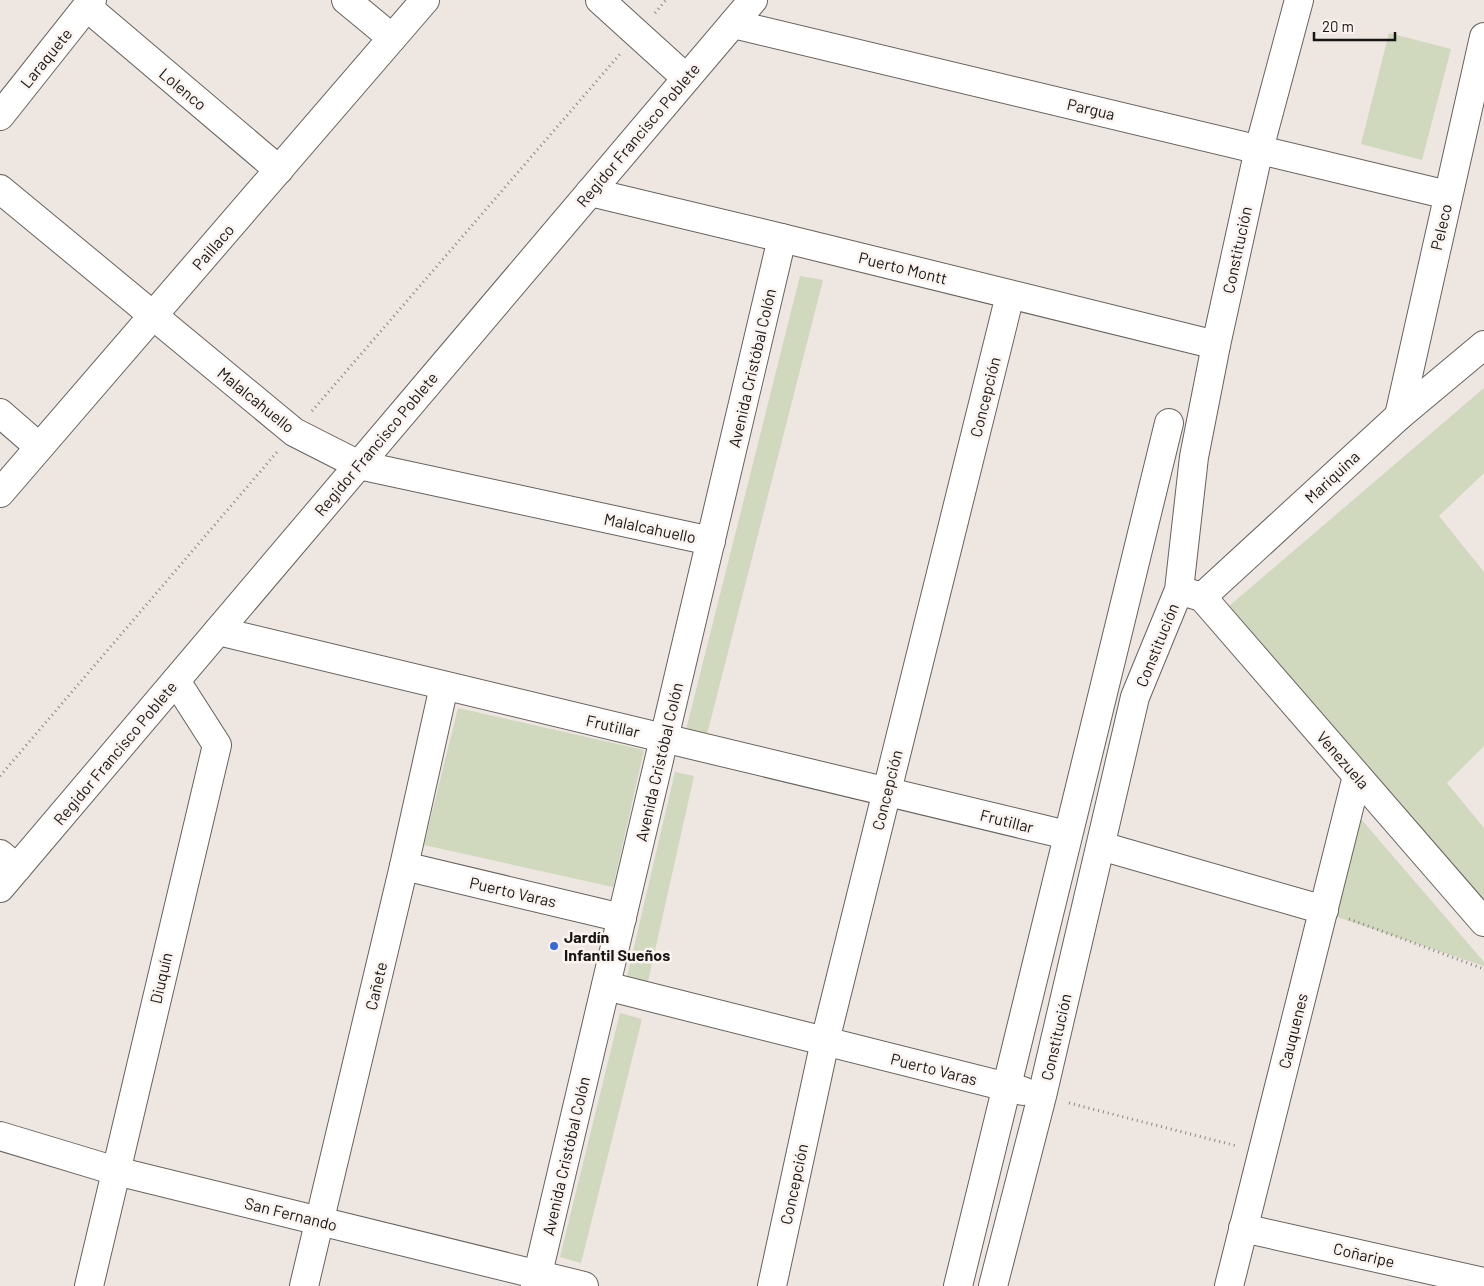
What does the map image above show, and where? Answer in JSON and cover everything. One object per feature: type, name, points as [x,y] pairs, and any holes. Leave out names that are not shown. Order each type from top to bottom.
[{"type":"street","points":[[346,0],[392,38]]},
{"type":"street","name":"Paillaco","points":[[0,493],[425,0]]},
{"type":"street","points":[[600,0],[686,78]]},
{"type":"street","name":"Regidor Francisco Poblete","points":[[6,870],[176,681],[753,0]]},
{"type":"street","name":"Constitución","points":[[993,1286],[1042,1096],[1102,846],[1135,697],[1190,594],[1194,457],[1216,345],[1259,149],[1299,0]]},
{"type":"street","name":"Laraquete","points":[[0,116],[90,4]]},
{"type":"street","name":"Lolenco","points":[[90,4],[279,170]]},
{"type":"street","name":"Pargua","points":[[733,24],[1448,195]]},
{"type":"street","name":"Peleco","points":[[1399,416],[1484,37]]},
{"type":"street","name":"Malalcahuello","points":[[0,189],[294,432],[359,464],[711,541]]},
{"type":"street","name":"Puerto Montt","points":[[590,192],[1216,345]]},
{"type":"street","name":"Avenida Cristóbal Colón","points":[[536,1281],[782,238]]},
{"type":"street","name":"Concepción","points":[[772,1286],[825,1041],[1010,295]]},
{"type":"street","name":"Mariquina","points":[[1190,594],[1484,345]]},
{"type":"street","points":[[0,413],[40,447]]},
{"type":"street","points":[[958,1286],[1169,423]]},
{"type":"street","name":"Venezuela","points":[[1190,594],[1357,776],[1483,919]]},
{"type":"street","name":"Frutillar","points":[[218,631],[1067,835]]},
{"type":"street","name":"Diuquín","points":[[89,1286],[217,745],[176,681]]},
{"type":"street","name":"Cañete","points":[[304,1286],[404,866],[444,686]]},
{"type":"street","name":"Cauquenes","points":[[1229,1286],[1357,776]]},
{"type":"street","points":[[1102,846],[1324,910]]},
{"type":"street","name":"Puerto Varas","points":[[404,866],[622,918]]},
{"type":"street","name":"Puerto Varas","points":[[606,986],[1042,1096]]},
{"type":"street","name":"San Fernando","points":[[0,1136],[116,1170],[320,1222],[536,1281],[579,1285]]},
{"type":"street","name":"Coñaripe","points":[[1244,1228],[1484,1282]]},
{"type":"path","points":[[0,776],[666,0]]},
{"type":"path","points":[[1324,910],[1484,969]]},
{"type":"path","points":[[1042,1096],[1262,1153]]},
{"type":"green space","points":[[1389,33],[1451,49],[1422,160],[1361,144]]},
{"type":"green space","points":[[800,276],[823,280],[704,746],[683,742]]},
{"type":"green space","points":[[1484,388],[1484,473],[1439,516],[1484,572],[1484,746],[1447,783],[1484,828],[1484,899],[1481,901],[1228,607]]},
{"type":"green space","points":[[458,708],[644,750],[613,887],[424,845]]},
{"type":"green space","points":[[675,772],[694,776],[647,986],[626,981]]},
{"type":"green space","points":[[1361,819],[1484,962],[1484,966],[1331,915]]},
{"type":"green space","points":[[620,1013],[642,1019],[581,1263],[560,1257]]},
{"type":"place","name":"Jardín Infantil Sueños","points":[[554,946]]}]
